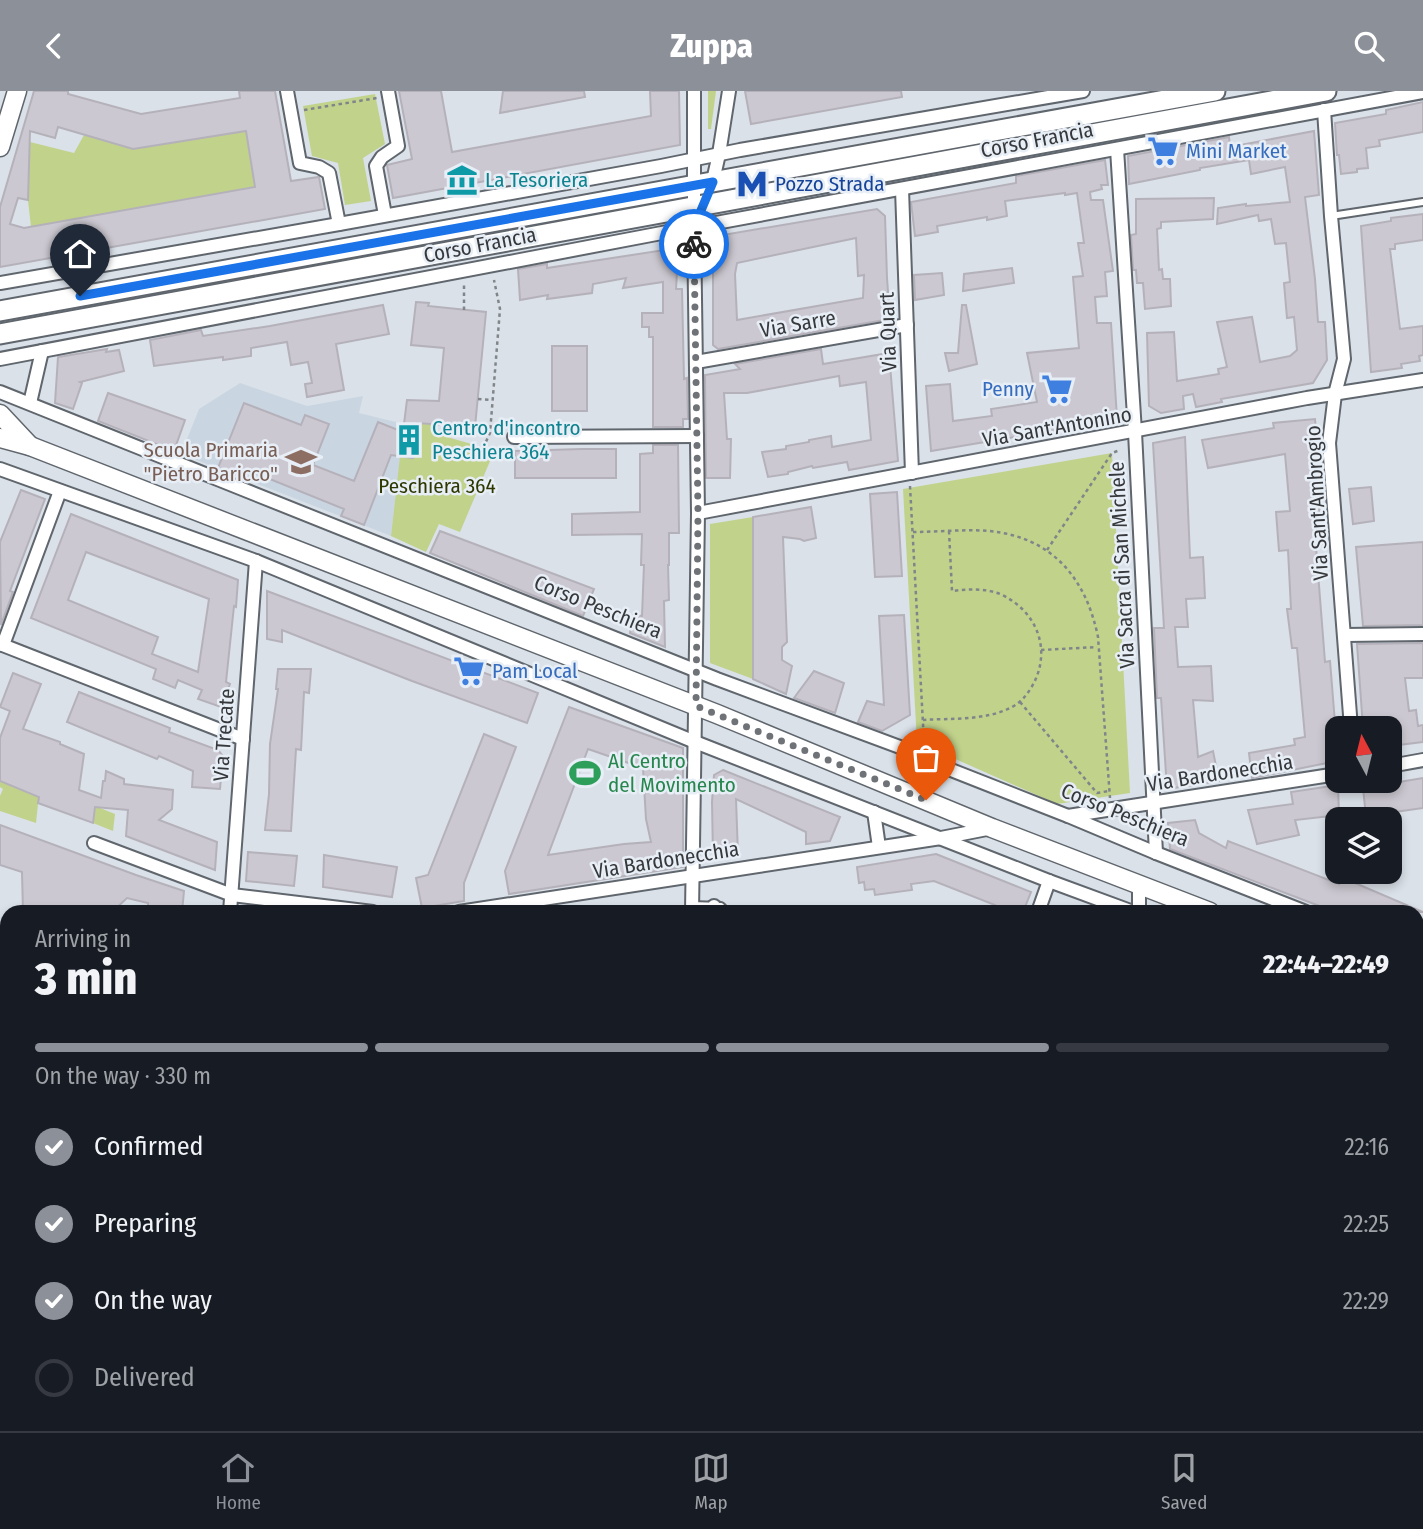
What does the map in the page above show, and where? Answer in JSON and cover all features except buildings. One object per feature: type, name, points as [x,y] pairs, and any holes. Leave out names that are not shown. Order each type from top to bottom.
[{"type":"main road","points":[[0,147],[17,91]]},
{"type":"main road","name":"Corso Francia","points":[[0,311],[1215,91]]},
{"type":"main road","name":"Corso Francia","points":[[0,334],[699,206],[1325,100]]},
{"type":"main road","points":[[0,414],[30,446]]},
{"type":"main road","points":[[0,438],[30,446],[696,706],[992,828],[1192,905]]},
{"type":"street","points":[[287,91],[300,163],[319,167],[329,173],[339,224]]},
{"type":"street","points":[[694,91],[694,185],[699,206]]},
{"type":"street","points":[[692,905],[698,513],[694,227],[699,206],[713,182],[729,91]]},
{"type":"street","name":"Corso Francia","points":[[0,283],[1083,91]]},
{"type":"street","name":"Corso Francia","points":[[0,359],[1117,149],[1325,100],[1423,92]]},
{"type":"street","points":[[385,215],[376,166],[382,157],[398,146],[389,93]]},
{"type":"street","name":"Via Sant'Ambrogio","points":[[1325,100],[1331,216],[1344,359],[1335,394],[1329,443],[1350,716]]},
{"type":"street","name":"Via Sacra di San Michele","points":[[1117,149],[1135,432],[1156,853]]},
{"type":"street","name":"Via Quart","points":[[902,189],[912,473]]},
{"type":"street","name":"Via Sarre","points":[[696,362],[907,325]]},
{"type":"street","points":[[30,403],[42,351]]},
{"type":"street","name":"Via Sant'Antonino","points":[[698,513],[1335,394],[1423,380]]},
{"type":"street","name":"Corso Peschiera","points":[[0,393],[696,671],[924,756],[941,766],[1288,905]]},
{"type":"street","points":[[514,437],[697,436]]},
{"type":"street","points":[[0,469],[256,561],[695,742],[1114,905]]},
{"type":"street","points":[[60,491],[1,644],[243,739]]},
{"type":"street","name":"Via Trecate","points":[[231,905],[256,561]]},
{"type":"street","points":[[1345,635],[1423,634]]},
{"type":"street","points":[[1402,764],[1423,760]]},
{"type":"street","name":"Via Bardonecchia","points":[[1068,816],[1325,776]]},
{"type":"street","points":[[874,812],[879,847]]},
{"type":"street","name":"Via Bardonecchia","points":[[503,905],[992,828]]},
{"type":"street","points":[[94,843],[232,895],[315,905]]},
{"type":"street","points":[[1040,905],[1049,881]]},
{"type":"street","points":[[1139,884],[1139,905]]},
{"type":"lane","points":[[1331,216],[1423,202]]},
{"type":"path","points":[[290,113],[389,93]]},
{"type":"path","points":[[483,448],[490,433],[500,309],[492,266]]},
{"type":"path","points":[[461,272],[464,310]]},
{"type":"path","points":[[478,399],[492,400]]},
{"type":"path","points":[[1047,550],[1112,453],[1120,450]]},
{"type":"path","points":[[899,475],[900,485],[910,484],[924,756]]},
{"type":"path","points":[[923,720],[985,716],[1001,712],[1024,698],[1035,682],[1042,661],[1040,640],[1032,621],[1017,604],[998,593],[986,590],[953,591],[949,531]]},
{"type":"path","points":[[913,533],[988,531],[1018,538],[1047,550],[1067,569],[1085,594],[1095,620],[1110,810]]},
{"type":"path","points":[[1041,650],[1098,647]]},
{"type":"path","points":[[1020,702],[1097,793],[1109,791]]},
{"type":"shaded area","name":"Scuola Primaria \"Pietro Baricco\"","points":[[240,383],[307,406],[363,396],[359,413],[404,424],[391,536],[181,454],[199,409]]},
{"type":"green space","points":[[708,91],[716,91],[711,129],[708,129]]},
{"type":"green space","points":[[375,94],[385,144],[363,158],[371,201],[345,205],[338,163],[312,156],[303,106]]},
{"type":"green space","points":[[246,131],[255,187],[31,227],[28,200],[30,142],[74,153],[84,135],[133,149]]},
{"type":"green space","name":"Peschiera 364","points":[[417,423],[433,424],[433,433],[475,445],[493,454],[460,532],[439,524],[426,552],[391,536],[400,456],[413,458]]},
{"type":"green space","points":[[1112,453],[1130,793],[1057,804],[917,742],[903,489]]},
{"type":"green space","points":[[753,517],[753,679],[710,663],[710,524]]},
{"type":"green space","points":[[0,781],[39,794],[36,823],[0,811],[3,789],[0,787]]},
{"type":"green space","points":[[95,806],[115,814],[113,831],[93,823]]},
{"type":"way so far","points":[[694,244],[698,513],[696,706],[926,800]]},
{"type":"place","name":"Mini Market","points":[[1163,151]]},
{"type":"place","name":"La Tesoriera","points":[[462,180]]},
{"type":"place","name":"Pozzo Strada","points":[[752,184]]},
{"type":"place","name":"Penny","points":[[1057,389]]},
{"type":"place","name":"Centro d'incontro Peschiera 364","points":[[409,440]]},
{"type":"place","name":"Scuola Primaria \"Pietro Baricco\"","points":[[301,462]]},
{"type":"place","name":"Pam Local","points":[[469,671]]},
{"type":"place","name":"Al Centro del Movimento","points":[[585,773]]},
{"type":"route","points":[[80,296],[713,182],[694,227],[694,244]]}]
